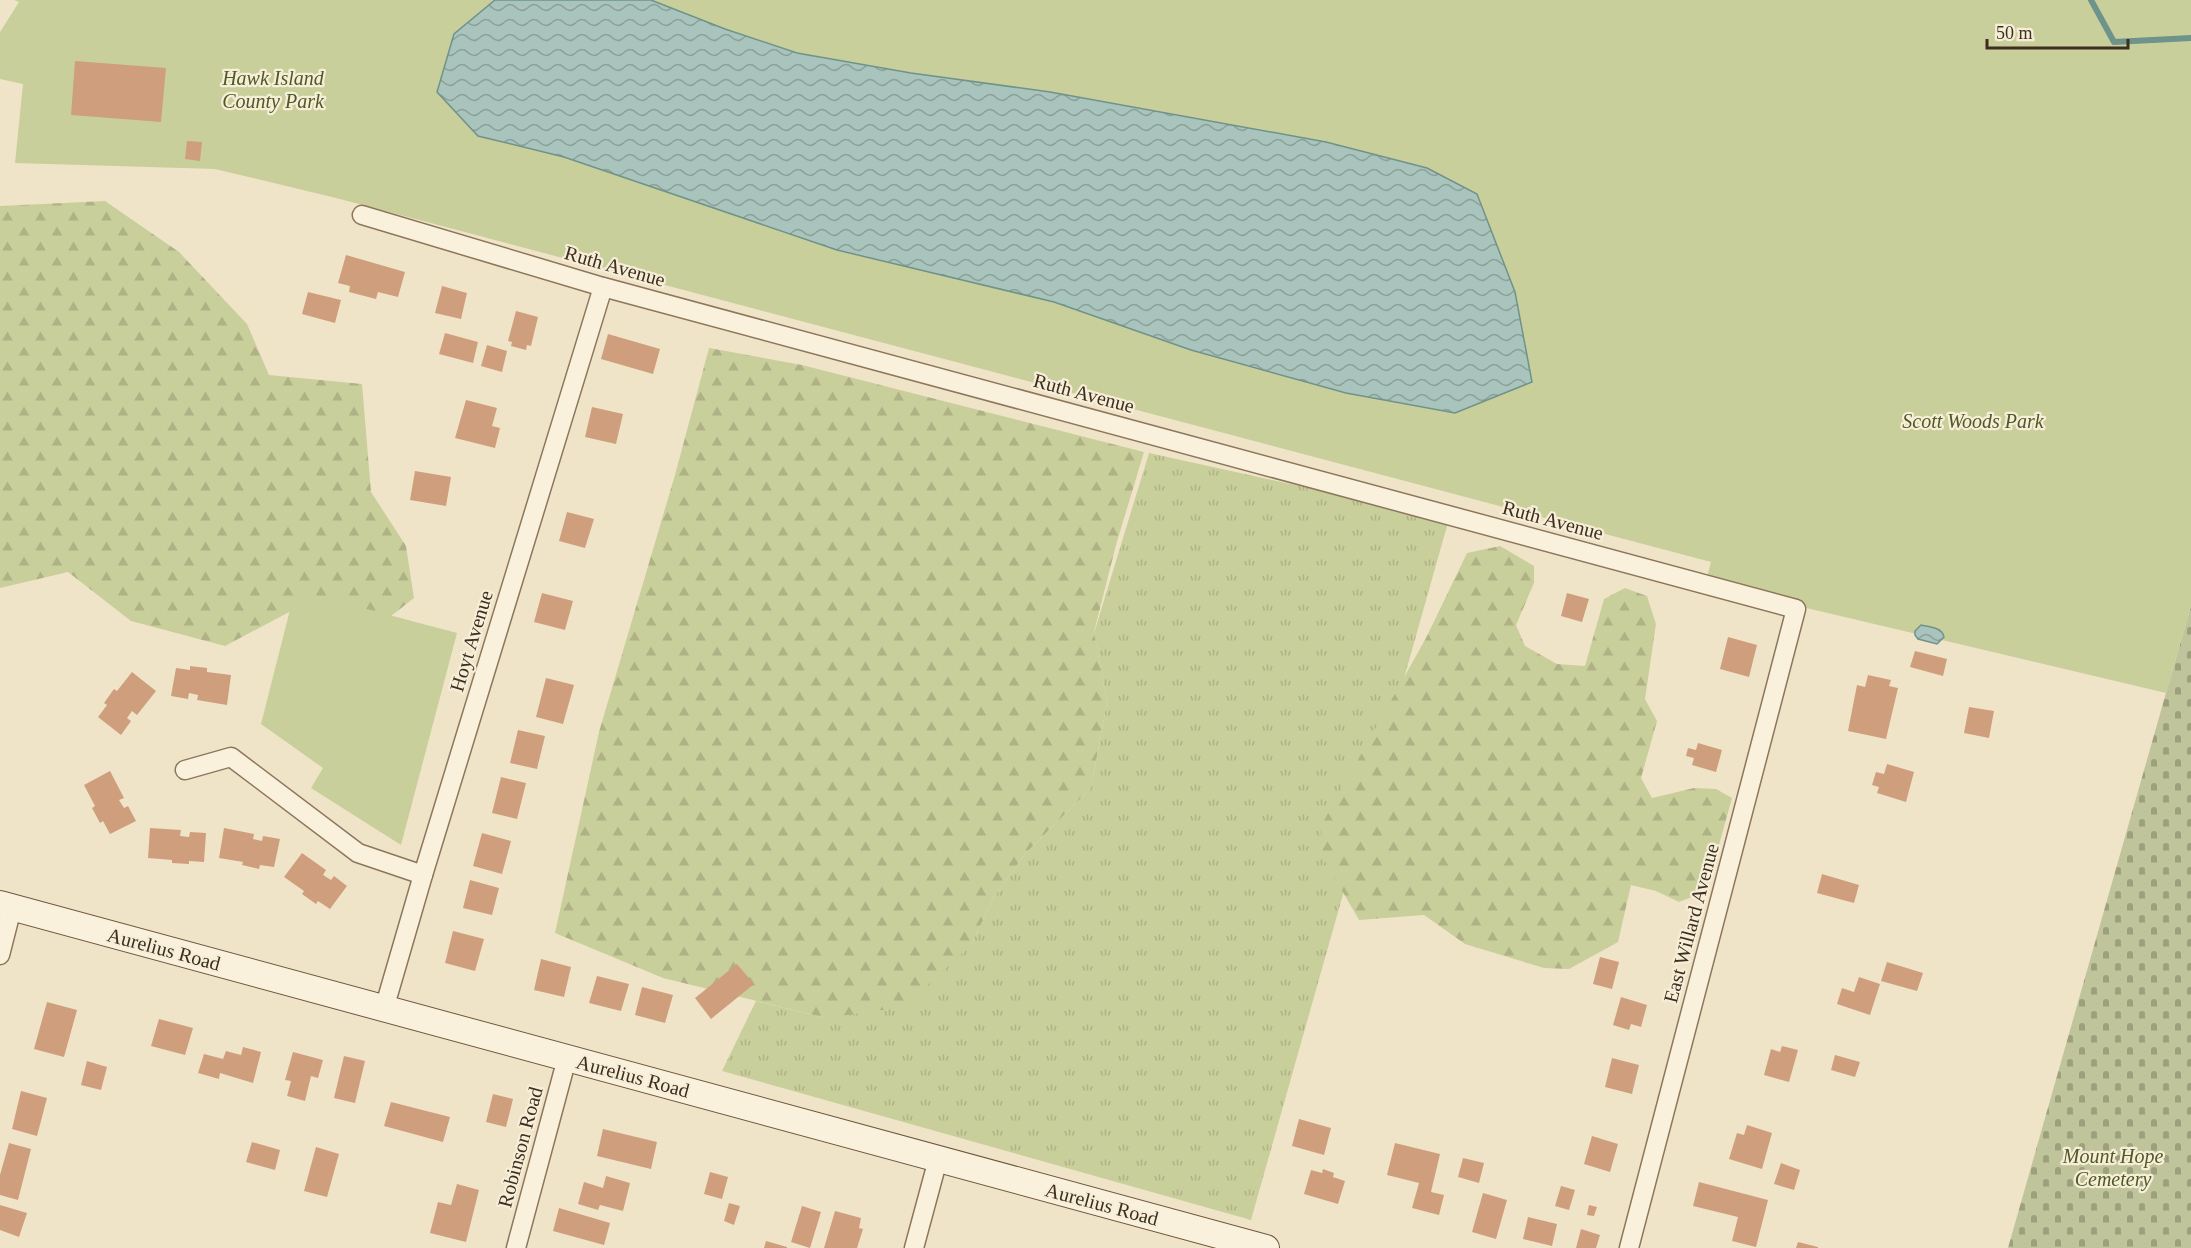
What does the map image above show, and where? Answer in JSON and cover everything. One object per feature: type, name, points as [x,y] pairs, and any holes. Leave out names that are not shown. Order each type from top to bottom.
[{"type":"street","name":"Ruth Avenue","points":[[362,215],[603,287],[1796,609]]},
{"type":"street","name":"Hoyt Avenue","points":[[384,1009],[603,287]]},
{"type":"street","name":"East Willard Avenue","points":[[1629,1248],[1796,609]]},
{"type":"street","points":[[185,770],[231,757],[358,853],[423,875]]},
{"type":"street","points":[[0,955],[6,906]]},
{"type":"street","name":"Aurelius Road","points":[[6,906],[1266,1248]]},
{"type":"street","name":"Robinson Road","points":[[516,1248],[567,1058]]},
{"type":"street","points":[[914,1248],[938,1159]]},
{"type":"green space","points":[[14,0],[2191,0],[2191,606],[2166,693],[1705,584],[1711,562],[336,198],[215,169],[15,163],[23,84],[0,79],[0,32],[19,2]]},
{"type":"green space","points":[[105,201],[179,252],[247,324],[269,375],[362,384],[371,492],[406,546],[414,598],[372,631],[293,610],[225,646],[131,621],[68,572],[0,588],[0,206]]},
{"type":"green space","points":[[709,348],[802,365],[1144,452],[1116,545],[1094,632],[1107,702],[1091,788],[1025,854],[994,897],[971,945],[904,1007],[826,1018],[663,978],[555,933],[599,732],[675,475]]},
{"type":"green space","points":[[1149,453],[1449,519],[1251,1220],[722,1071],[756,1001],[826,1018],[971,945],[994,897],[1025,854],[1091,788],[1107,702],[1094,633]]},
{"type":"green space","points":[[1500,546],[1534,566],[1534,583],[1516,625],[1525,646],[1557,664],[1585,666],[1604,599],[1625,588],[1647,596],[1656,624],[1645,699],[1657,721],[1641,778],[1652,798],[1694,788],[1716,789],[1732,798],[1709,881],[1694,896],[1679,902],[1656,891],[1631,885],[1618,942],[1569,969],[1544,968],[1465,944],[1424,915],[1359,920],[1322,856],[1321,826],[1426,638],[1467,553]]},
{"type":"green space","points":[[295,590],[457,633],[401,845],[311,788],[323,768],[261,724]]},
{"type":"green space","name":"Mount Hope Cemetery","points":[[2191,606],[2191,1248],[2008,1248],[2166,693]]},
{"type":"water","points":[[495,0],[651,0],[725,29],[797,53],[911,73],[1050,92],[1326,142],[1427,168],[1477,194],[1515,292],[1532,382],[1455,413],[1346,393],[1191,350],[1054,302],[837,250],[564,157],[478,136],[437,92],[454,34]]},
{"type":"water","points":[[1921,625],[1938,629],[1944,637],[1937,644],[1918,639],[1915,631]]},
{"type":"building","points":[[75,61],[166,68],[161,122],[71,115]]},
{"type":"building","points":[[187,141],[202,142],[200,161],[185,159]]},
{"type":"building","points":[[346,255],[405,272],[398,297],[378,292],[376,299],[349,292],[350,286],[338,283]]},
{"type":"building","points":[[442,286],[467,293],[461,319],[435,313]]},
{"type":"building","points":[[308,292],[341,300],[335,323],[302,314]]},
{"type":"building","points":[[516,311],[538,317],[531,346],[527,345],[526,350],[511,346],[512,342],[508,341]]},
{"type":"building","points":[[445,333],[478,342],[473,363],[439,354]]},
{"type":"building","points":[[608,334],[660,349],[653,374],[601,359]]},
{"type":"building","points":[[487,345],[507,351],[502,372],[481,366]]},
{"type":"building","points":[[466,400],[497,408],[492,426],[500,428],[495,448],[455,438]]},
{"type":"building","points":[[592,407],[623,414],[616,444],[585,437]]},
{"type":"building","points":[[415,471],[451,477],[446,506],[410,500]]},
{"type":"building","points":[[567,512],[594,519],[585,548],[559,541]]},
{"type":"building","points":[[542,593],[573,601],[565,630],[534,622]]},
{"type":"building","points":[[1567,593],[1589,599],[1582,622],[1561,616]]},
{"type":"building","points":[[1728,637],[1757,645],[1749,677],[1720,669]]},
{"type":"building","points":[[1915,651],[1947,659],[1943,676],[1910,667]]},
{"type":"building","points":[[190,666],[207,668],[207,672],[231,675],[227,705],[197,700],[198,695],[189,693],[188,699],[171,696],[176,668],[190,670]]},
{"type":"building","points":[[132,672],[156,691],[137,715],[132,711],[127,718],[131,721],[121,735],[98,717],[107,705],[104,703],[114,689],[117,691]]},
{"type":"building","points":[[1868,675],[1891,680],[1889,686],[1898,688],[1886,739],[1848,731],[1857,685],[1865,687]]},
{"type":"building","points":[[546,678],[574,685],[563,724],[536,717]]},
{"type":"building","points":[[1969,707],[1994,711],[1989,738],[1964,733]]},
{"type":"building","points":[[518,730],[545,736],[537,769],[510,763]]},
{"type":"building","points":[[1698,743],[1722,750],[1716,772],[1692,765],[1694,758],[1686,756],[1688,748],[1696,750]]},
{"type":"building","points":[[1887,764],[1914,772],[1906,802],[1877,793],[1879,787],[1872,785],[1876,772],[1884,774]]},
{"type":"building","points":[[110,771],[124,798],[119,800],[124,808],[128,806],[136,821],[110,834],[103,821],[100,823],[92,808],[95,806],[84,785]]},
{"type":"building","points":[[501,777],[526,783],[517,819],[492,813]]},
{"type":"building","points":[[150,828],[181,830],[180,836],[189,837],[190,832],[206,833],[204,862],[172,863],[172,860],[148,858]]},
{"type":"building","points":[[224,828],[254,834],[253,839],[262,841],[263,836],[280,839],[274,867],[260,865],[259,869],[242,865],[243,862],[219,858]]},
{"type":"building","points":[[482,833],[511,841],[502,874],[473,866]]},
{"type":"building","points":[[302,853],[326,870],[323,875],[331,880],[334,876],[347,886],[330,909],[318,901],[316,904],[302,894],[304,891],[284,877]]},
{"type":"building","points":[[1822,874],[1859,885],[1854,903],[1817,893]]},
{"type":"building","points":[[470,880],[499,888],[492,915],[463,908]]},
{"type":"building","points":[[453,931],[484,939],[475,971],[445,963]]},
{"type":"building","points":[[1600,957],[1619,962],[1612,989],[1593,984]]},
{"type":"building","points":[[541,959],[571,967],[564,997],[534,990]]},
{"type":"building","points":[[1887,962],[1923,973],[1917,991],[1881,981]]},
{"type":"building","points":[[737,964],[754,984],[711,1019],[695,998]]},
{"type":"building","points":[[597,976],[629,984],[621,1011],[589,1003]]},
{"type":"building","points":[[1859,977],[1880,984],[1870,1015],[1837,1004],[1842,988],[1854,992]]},
{"type":"building","points":[[642,987],[673,995],[665,1023],[635,1015]]},
{"type":"building","points":[[1621,997],[1647,1005],[1641,1027],[1631,1024],[1629,1030],[1613,1025]]},
{"type":"building","points":[[47,1002],[77,1010],[64,1057],[34,1049]]},
{"type":"building","points":[[159,1019],[193,1028],[185,1055],[151,1046]]},
{"type":"building","points":[[1782,1046],[1798,1050],[1789,1082],[1764,1075],[1771,1049],[1780,1052]]},
{"type":"building","points":[[243,1047],[261,1052],[253,1083],[220,1073],[219,1079],[198,1073],[204,1054],[223,1059],[226,1051],[241,1055]]},
{"type":"building","points":[[293,1052],[323,1060],[318,1078],[311,1076],[305,1101],[287,1096],[291,1081],[285,1080]]},
{"type":"building","points":[[1835,1055],[1860,1062],[1855,1077],[1831,1070]]},
{"type":"building","points":[[344,1056],[365,1061],[355,1103],[334,1098]]},
{"type":"building","points":[[1612,1058],[1639,1065],[1632,1094],[1605,1087]]},
{"type":"building","points":[[87,1061],[107,1067],[101,1090],[81,1085]]},
{"type":"building","points":[[21,1091],[47,1098],[37,1136],[12,1129]]},
{"type":"building","points":[[493,1094],[513,1099],[506,1127],[486,1122]]},
{"type":"building","points":[[391,1102],[450,1117],[443,1142],[384,1126]]},
{"type":"building","points":[[1299,1119],[1331,1128],[1324,1155],[1292,1146]]},
{"type":"building","points":[[1747,1125],[1772,1133],[1762,1169],[1729,1159],[1737,1133],[1744,1135]]},
{"type":"building","points":[[603,1129],[657,1142],[651,1169],[597,1156]]},
{"type":"building","points":[[1592,1136],[1618,1144],[1610,1172],[1584,1164]]},
{"type":"building","points":[[252,1142],[280,1150],[275,1170],[246,1162]]},
{"type":"building","points":[[9,1143],[31,1149],[18,1200],[0,1195],[0,1175]]},
{"type":"building","points":[[1395,1143],[1440,1154],[1431,1192],[1444,1195],[1439,1215],[1412,1208],[1419,1183],[1387,1175]]},
{"type":"building","points":[[316,1147],[339,1154],[327,1197],[304,1191]]},
{"type":"building","points":[[1463,1158],[1484,1163],[1479,1183],[1458,1177]]},
{"type":"building","points":[[1781,1163],[1800,1170],[1794,1190],[1774,1184]]},
{"type":"building","points":[[1323,1169],[1334,1173],[1333,1177],[1345,1181],[1338,1204],[1304,1194],[1311,1170],[1322,1173]]},
{"type":"building","points":[[710,1172],[728,1177],[722,1199],[704,1194]]},
{"type":"building","points":[[606,1176],[630,1183],[623,1211],[600,1205],[598,1210],[578,1204],[584,1182],[603,1188]]},
{"type":"building","points":[[1699,1182],[1768,1200],[1756,1247],[1732,1241],[1738,1217],[1693,1206]]},
{"type":"building","points":[[457,1184],[479,1190],[466,1242],[430,1233],[438,1202],[451,1205]]},
{"type":"building","points":[[1561,1186],[1575,1190],[1569,1210],[1555,1206]]},
{"type":"building","points":[[1483,1193],[1507,1200],[1496,1239],[1472,1232]]},
{"type":"building","points":[[729,1203],[740,1206],[734,1225],[724,1221]]},
{"type":"building","points":[[0,1205],[27,1213],[19,1237],[0,1230]]},
{"type":"building","points":[[1589,1205],[1597,1207],[1594,1216],[1587,1215]]},
{"type":"building","points":[[802,1206],[821,1212],[810,1248],[791,1242]]},
{"type":"building","points":[[559,1208],[610,1223],[604,1245],[553,1231]]},
{"type":"building","points":[[835,1211],[861,1218],[859,1228],[863,1229],[857,1248],[824,1248]]},
{"type":"building","points":[[1528,1217],[1557,1224],[1552,1246],[1523,1239]]},
{"type":"building","points":[[1581,1229],[1600,1235],[1596,1248],[1576,1248]]},
{"type":"building","points":[[766,1241],[787,1247],[787,1248],[764,1248]]},
{"type":"building","points":[[1798,1242],[1818,1247],[1818,1248],[1796,1248]]},
{"type":"waterway","points":[[2091,0],[2114,42],[2191,38]]},
{"type":"park label","name":"Hawk Island County Park","points":[[273,90]]},
{"type":"park label","name":"Scott Woods Park","points":[[1973,421]]}]
